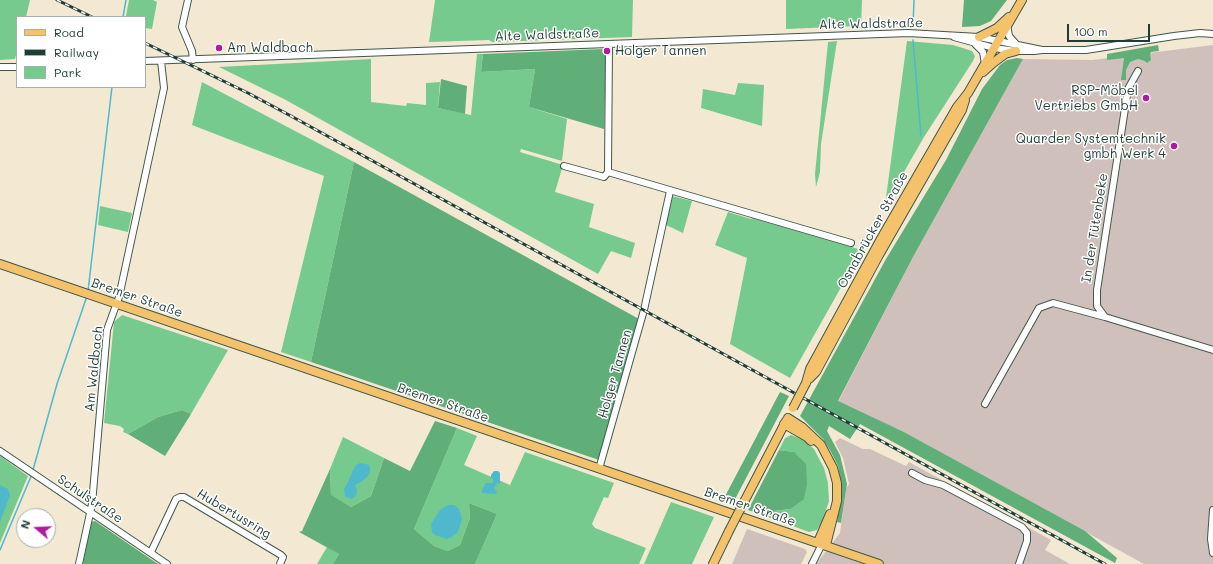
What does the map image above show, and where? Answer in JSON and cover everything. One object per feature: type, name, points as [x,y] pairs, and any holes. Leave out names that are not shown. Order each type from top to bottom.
[{"type":"main road","name":"Osnabrücker Straße","points":[[713,564],[806,383],[816,372],[876,261],[962,110],[968,93],[1022,0]]},
{"type":"main road","points":[[977,40],[996,28],[1015,11]]},
{"type":"main road","points":[[977,78],[999,58],[1016,47]]},
{"type":"main road","name":"Bremer Straße","points":[[0,264],[879,564]]},
{"type":"main road","points":[[786,421],[807,437],[819,449],[829,469],[833,484],[834,500],[822,544]]},
{"type":"street","points":[[188,0],[182,27],[192,51],[193,60]]},
{"type":"street","points":[[1008,24],[1009,36],[1016,47]]},
{"type":"street","name":"Alte Waldstraße","points":[[146,61],[913,33],[950,36],[963,35],[977,40],[1034,52],[1042,50],[1086,50],[1174,36],[1213,34]]},
{"type":"street","points":[[977,40],[983,52],[985,64]]},
{"type":"street","points":[[564,166],[604,178],[608,172],[609,44]]},
{"type":"street","name":"Am Waldbach","points":[[79,564],[92,504],[107,330],[116,304],[164,88],[161,61]]},
{"type":"street","points":[[0,67],[16,66]]},
{"type":"street","name":"In der Tütenbeke","points":[[1105,317],[1097,306],[1097,290],[1128,89],[1138,71]]},
{"type":"street","points":[[608,172],[851,243]]},
{"type":"street","name":"Holger Tannen","points":[[599,469],[627,375],[644,310],[670,190]]},
{"type":"street","points":[[985,404],[1039,308],[1053,303],[1105,317],[1213,350]]},
{"type":"street","name":"Schulstraße","points":[[0,451],[167,564]]},
{"type":"street","points":[[912,473],[924,480],[943,485],[1022,527],[1027,534],[1027,541],[1019,564]]},
{"type":"street","name":"Hubertusring","points":[[151,552],[176,499],[184,497],[281,555],[283,557],[280,564]]},
{"type":"street","points":[[1213,510],[1211,539],[1213,553]]},
{"type":"street","points":[[812,564],[822,544]]},
{"type":"shaded area","points":[[1213,45],[1213,564],[1144,564],[904,432],[838,402],[913,257],[1023,59],[1092,60]]},
{"type":"shaded area","points":[[840,438],[863,449],[870,449],[906,466],[909,462],[1051,540],[1045,550],[1070,564],[816,564],[840,533],[846,489],[849,484],[843,458],[835,442]]},
{"type":"shaded area","points":[[747,529],[805,549],[807,552],[801,564],[732,564]]},
{"type":"green space","points":[[0,0],[30,0],[26,16],[16,16],[15,59],[0,60]]},
{"type":"green space","points":[[129,0],[153,0],[157,2],[152,29],[146,28],[146,16],[126,16]]},
{"type":"green space","points":[[435,0],[633,0],[632,37],[492,42],[489,40],[429,42]]},
{"type":"green space","points":[[786,0],[862,0],[861,28],[857,29],[857,26],[786,29]]},
{"type":"green space","points":[[964,0],[1007,0],[991,21],[980,26],[962,27]]},
{"type":"green space","points":[[837,41],[821,144],[820,172],[816,187],[815,174],[828,42]]},
{"type":"green space","points":[[907,41],[953,45],[972,51],[975,56],[924,137],[885,205]]},
{"type":"green space","points":[[1158,45],[1159,51],[1151,52],[1151,60],[1147,63],[1138,59],[1130,62],[1126,70],[1126,80],[1121,80],[1124,58],[1107,60],[1107,54]]},
{"type":"green space","points":[[603,49],[606,53],[604,129],[529,107],[535,69],[481,72],[483,54]]},
{"type":"green space","points":[[477,54],[483,54],[481,72],[535,69],[529,107],[567,119],[562,161],[521,149],[520,152],[563,165],[555,192],[594,204],[589,227],[635,243],[631,258],[611,251],[598,274],[284,99],[219,67],[371,59],[371,102],[406,106],[407,103],[426,105],[426,83],[440,82],[438,108],[471,115]]},
{"type":"green space","points":[[1017,58],[1023,59],[913,257],[838,401],[904,432],[1085,531],[1117,558],[1115,563],[860,424],[850,439],[829,426],[827,431],[840,455],[847,484],[841,523],[837,522],[842,490],[838,466],[823,439],[800,416],[886,259],[946,160],[982,89],[1000,65],[1007,60]]},
{"type":"green space","points":[[441,79],[467,86],[465,114],[438,108]]},
{"type":"green space","points":[[202,82],[354,162],[311,362],[281,352],[324,176],[192,125]]},
{"type":"green space","points":[[738,83],[764,85],[762,126],[701,108],[703,89],[735,95]]},
{"type":"green space","points":[[354,162],[639,319],[599,460],[311,362]]},
{"type":"green space","points":[[672,196],[692,201],[683,233],[666,225]]},
{"type":"green space","points":[[100,206],[132,213],[128,232],[98,225]]},
{"type":"green space","points":[[728,212],[862,250],[790,378],[730,344],[747,258],[715,245]]},
{"type":"green space","points":[[122,315],[228,350],[191,414],[182,410],[158,417],[128,434],[123,432],[124,429],[120,426],[104,423],[114,322]]},
{"type":"green space","points":[[780,392],[789,396],[732,505],[722,502]]},
{"type":"green space","points":[[182,410],[191,414],[165,456],[128,434],[158,417]]},
{"type":"green space","points":[[435,421],[457,428],[414,529],[434,546],[448,551],[460,545],[470,518],[469,503],[497,514],[475,564],[333,564],[339,554],[299,532],[302,531],[330,469],[331,495],[351,507],[371,496],[384,458],[410,471]]},
{"type":"green space","points":[[457,428],[477,436],[464,465],[510,485],[525,452],[614,483],[608,498],[604,497],[592,524],[595,528],[646,548],[639,564],[475,564],[497,514],[469,503],[470,518],[460,545],[448,551],[434,546],[414,529]]},
{"type":"green space","points":[[791,435],[804,440],[814,449],[824,468],[828,483],[829,501],[822,522],[817,530],[809,532],[757,513],[790,509],[794,452],[779,450],[785,438]]},
{"type":"green space","points":[[343,437],[384,458],[371,496],[351,507],[331,496],[330,469]]},
{"type":"green space","points":[[779,450],[794,452],[806,464],[807,484],[804,499],[790,509],[757,513],[748,510]]},
{"type":"green space","points":[[0,456],[28,476],[0,543]]},
{"type":"green space","points":[[671,502],[714,517],[692,564],[644,564]]},
{"type":"green space","points":[[95,521],[158,564],[83,564],[91,522]]},
{"type":"green space","points":[[327,547],[339,554],[333,564],[317,564]]},
{"type":"water","points":[[360,463],[369,465],[370,471],[368,476],[355,485],[357,490],[356,496],[351,499],[345,496],[344,489],[356,465]]},
{"type":"water","points":[[494,471],[498,471],[500,473],[500,484],[497,483],[494,488],[497,492],[496,494],[482,493],[486,483],[493,482],[491,475]]},
{"type":"water","points":[[0,485],[8,489],[10,495],[0,522]]},
{"type":"water","points":[[448,505],[454,505],[459,509],[462,519],[458,532],[447,539],[435,535],[432,532],[431,524],[440,510]]},
{"type":"waterway","points":[[123,16],[126,0]]},
{"type":"waterway","points":[[913,26],[914,0]]},
{"type":"waterway","points":[[913,40],[921,136]]},
{"type":"waterway","points":[[88,291],[112,88]]},
{"type":"waterway","points":[[33,470],[57,384],[87,296]]},
{"type":"waterway","points":[[0,550],[32,474]]},
{"type":"railway","points":[[57,0],[90,16]]},
{"type":"railway","points":[[146,43],[248,93],[291,116],[1105,564]]},
{"type":"place","name":"Am Waldbach","points":[[219,48]]},
{"type":"place","name":"Holger Tannen","points":[[607,51]]},
{"type":"place","name":"RSP-Möbel Vertriebs GmbH","points":[[1146,98]]},
{"type":"place","name":"Quarder Systemtechnik gmbh Werk 4","points":[[1174,146]]}]
